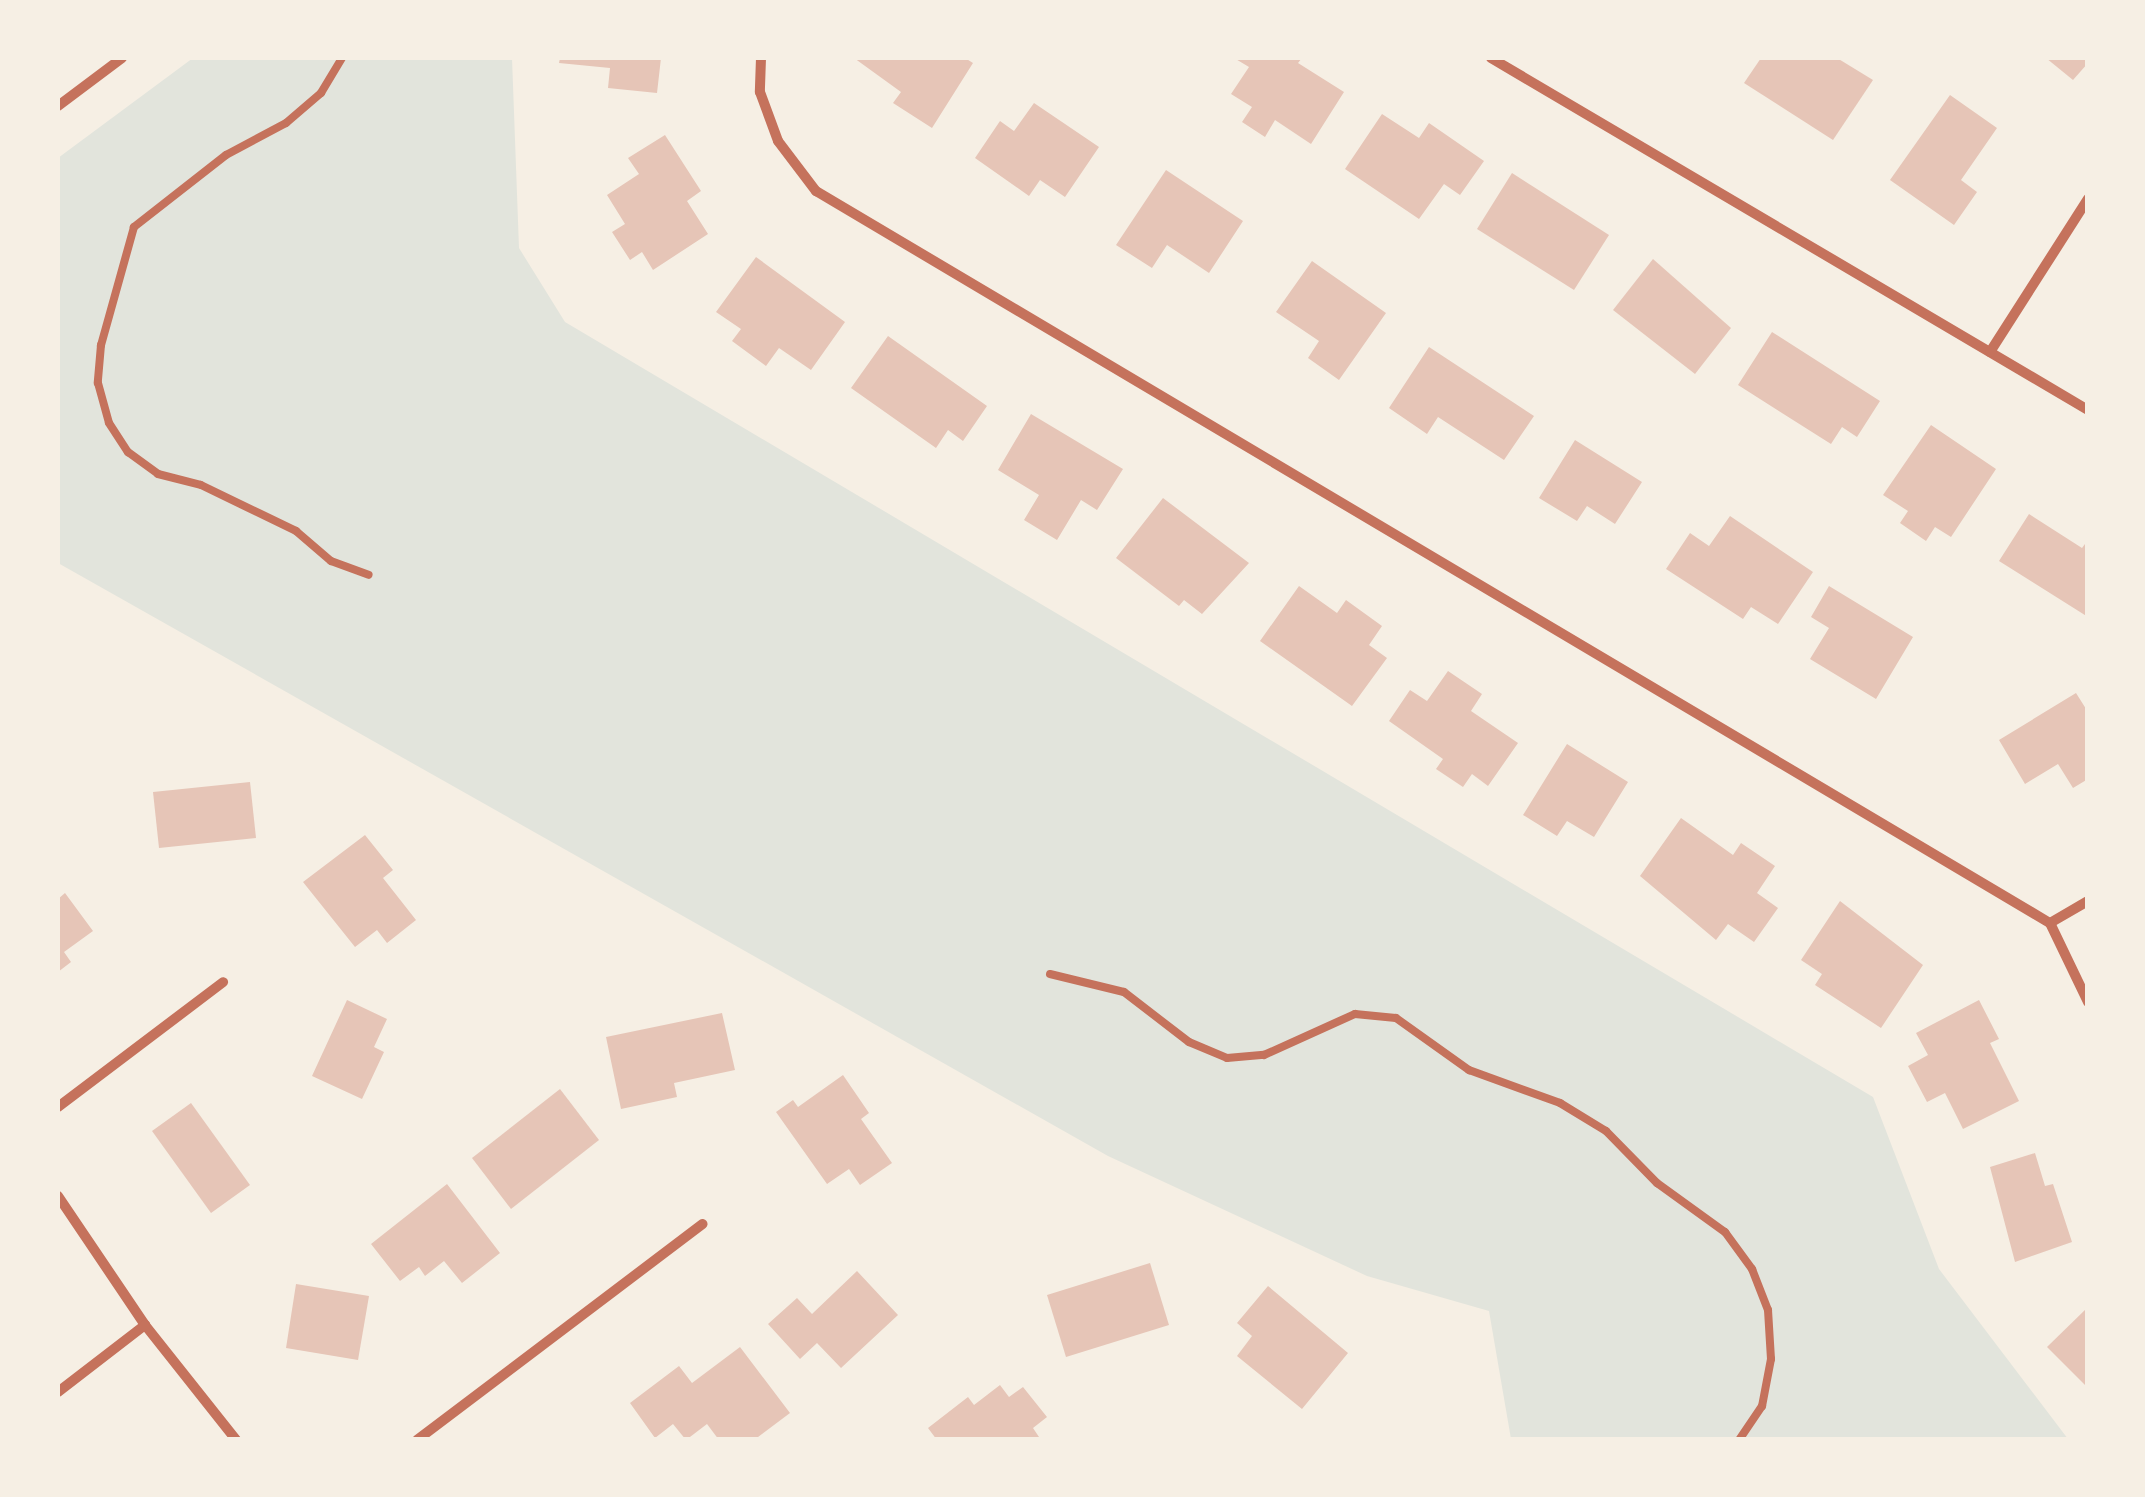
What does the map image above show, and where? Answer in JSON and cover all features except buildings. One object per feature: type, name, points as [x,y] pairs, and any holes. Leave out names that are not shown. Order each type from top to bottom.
[{"type":"street","points":[[58,106],[122,58]]},
{"type":"street","points":[[761,58],[760,92],[778,141],[816,192],[2050,923],[2088,1002]]},
{"type":"street","points":[[1491,58],[2088,410]]},
{"type":"street","points":[[1990,352],[2088,199]]},
{"type":"street","points":[[2050,923],[2088,901]]},
{"type":"street","points":[[58,1108],[223,982]]},
{"type":"street","points":[[58,1196],[145,1325],[236,1440]]},
{"type":"street","points":[[418,1440],[702,1224]]},
{"type":"street","points":[[58,1392],[145,1325]]},
{"type":"lane","points":[[342,58],[321,93],[286,123],[226,154],[134,226],[101,345],[98,384],[110,422],[128,452],[158,474],[201,484],[296,532],[331,561],[369,576]]},
{"type":"lane","points":[[1050,974],[1124,992],[1188,1042],[1227,1058],[1264,1055],[1354,1014],[1396,1018],[1468,1070],[1560,1104],[1606,1131],[1657,1183],[1725,1232],[1752,1269],[1768,1310],[1772,1359],[1762,1406],[1738,1440]]},
{"type":"shaded area","points":[[193,58],[512,58],[519,248],[565,322],[1873,1097],[1939,1269],[2068,1439],[1511,1439],[1489,1311],[1367,1276],[1108,1156],[58,563],[58,158]]}]
